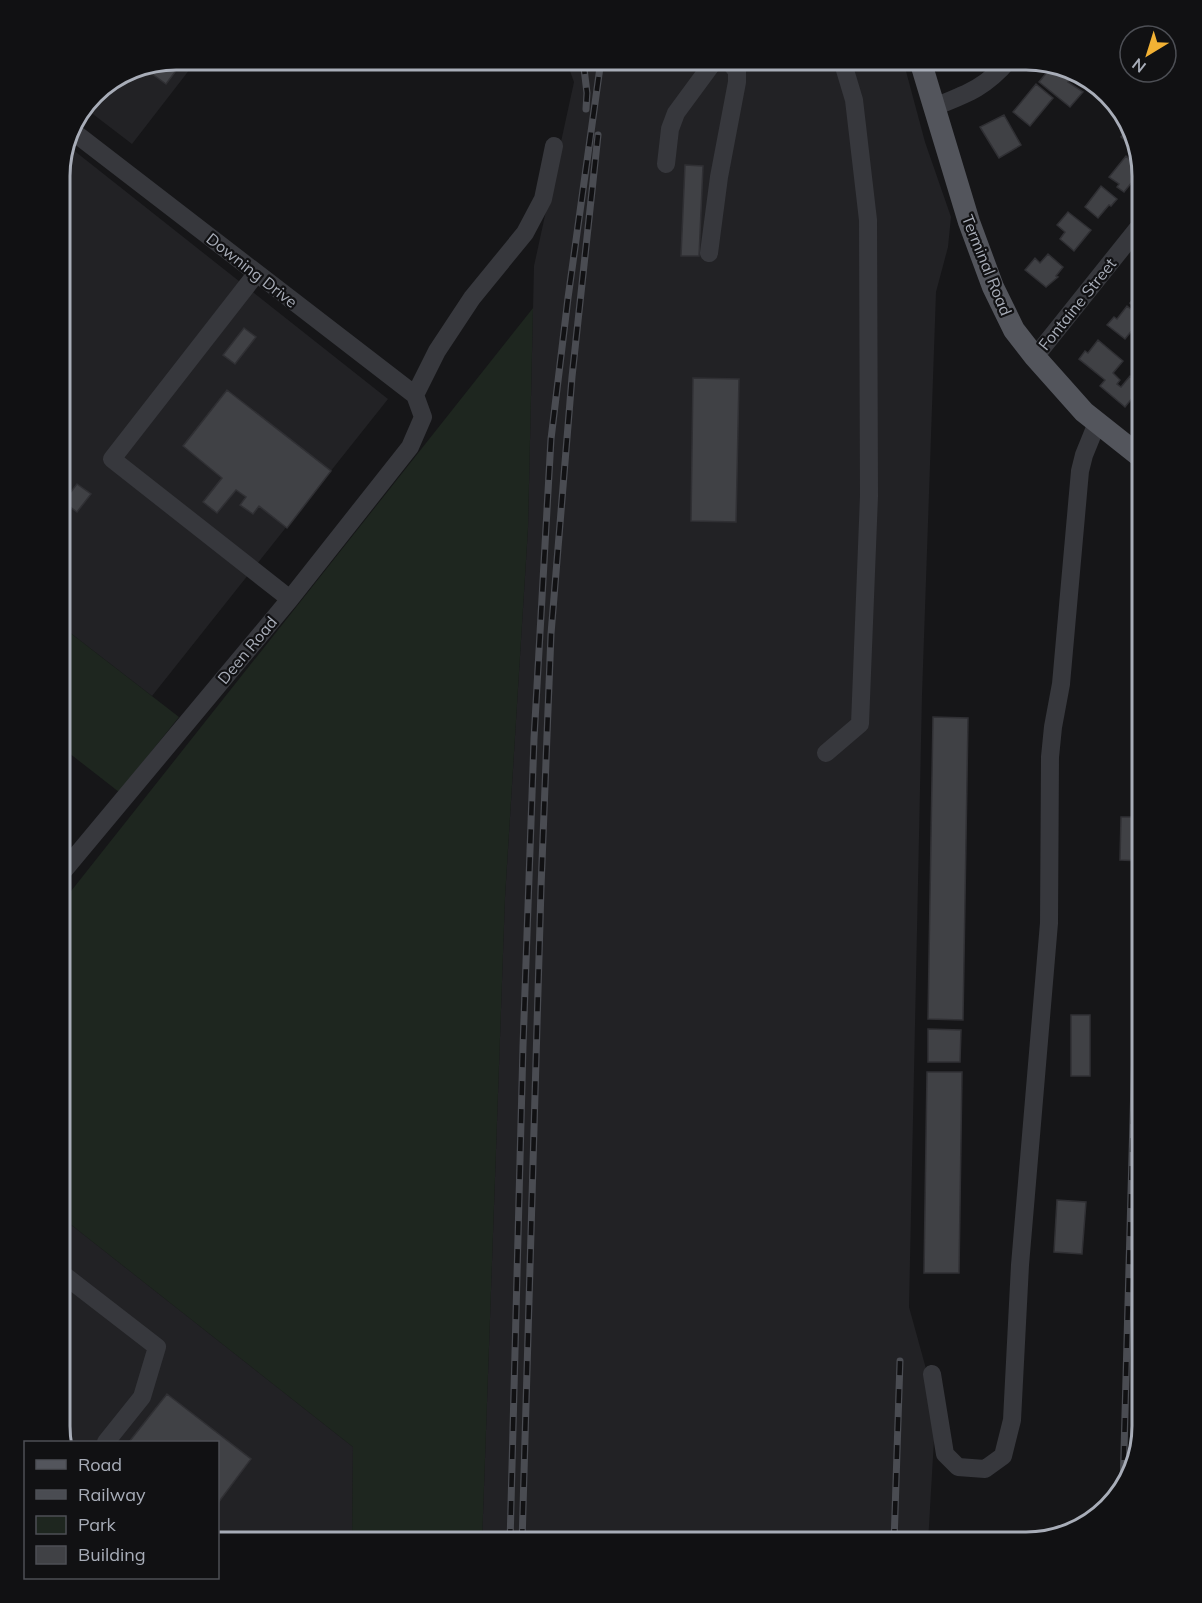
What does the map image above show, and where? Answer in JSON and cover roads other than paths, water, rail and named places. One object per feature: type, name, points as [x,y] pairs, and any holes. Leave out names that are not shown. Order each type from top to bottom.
[{"type":"main road","name":"Terminal Road","points":[[923,71],[969,222],[993,287],[1014,330],[1084,412],[1132,450]]},
{"type":"street","points":[[666,164],[670,129],[676,113],[707,71]]},
{"type":"street","points":[[709,253],[718,177],[737,82],[737,71]]},
{"type":"street","points":[[826,753],[860,724],[869,496],[868,220],[854,100],[845,71]]},
{"type":"street","points":[[934,107],[976,90],[1000,71]]},
{"type":"street","name":"Downing Drive","points":[[79,136],[415,395]]},
{"type":"street","points":[[415,395],[437,351],[472,298],[525,232],[543,199],[554,146]]},
{"type":"street","name":"Fontaine Street","points":[[1035,357],[1132,236]]},
{"type":"street","points":[[256,274],[112,459],[290,599]]},
{"type":"street","name":"Deen Road","points":[[70,858],[290,599],[410,447],[423,417],[415,395]]},
{"type":"street","points":[[932,1374],[945,1454],[958,1467],[985,1469],[1003,1456],[1012,1420],[1020,1265],[1049,923],[1050,757],[1061,684],[1080,471],[1097,423]]},
{"type":"street","points":[[70,1280],[157,1347],[142,1396],[107,1441]]},
{"type":"railway","points":[[584,70],[586,109]]},
{"type":"railway","points":[[510,1532],[523,1046],[534,739],[551,439],[600,70]]},
{"type":"railway","points":[[522,1532],[541,888],[551,634],[572,377],[598,135]]},
{"type":"railway","points":[[1124,1467],[1132,1156]]},
{"type":"railway","points":[[894,1532],[900,1361]]}]
